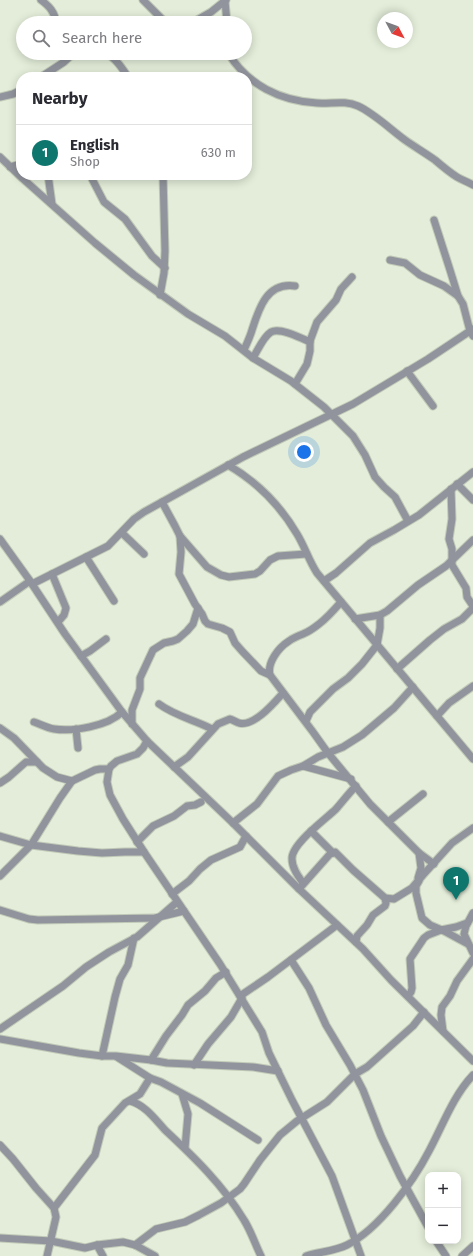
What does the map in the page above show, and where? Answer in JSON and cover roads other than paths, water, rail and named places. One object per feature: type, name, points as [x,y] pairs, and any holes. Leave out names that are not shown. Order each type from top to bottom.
[{"type":"street","points":[[41,0],[51,9],[54,16]]},
{"type":"street","points":[[142,0],[159,16]]},
{"type":"street","points":[[204,16],[226,0]]},
{"type":"street","points":[[226,0],[227,16]]},
{"type":"street","points":[[48,72],[63,60]]},
{"type":"street","points":[[115,60],[124,72]]},
{"type":"street","points":[[234,60],[244,72]]},
{"type":"street","points":[[252,80],[270,92],[296,101],[318,104],[346,102],[357,105],[456,176],[473,185]]},
{"type":"street","points":[[0,97],[16,92]]},
{"type":"street","points":[[0,157],[16,172]]},
{"type":"street","points":[[10,167],[16,165]]},
{"type":"street","points":[[25,180],[122,266],[160,295],[225,336],[253,358],[295,384],[324,406],[353,436],[365,455],[375,477],[395,497],[408,522]]},
{"type":"street","points":[[49,180],[52,204]]},
{"type":"street","points":[[93,180],[104,202],[125,219],[148,250],[164,268]]},
{"type":"street","points":[[160,295],[163,285],[166,234],[163,180]]},
{"type":"street","points":[[0,602],[31,582],[52,574],[108,546],[139,515],[228,465],[353,404],[472,332],[463,304],[458,296],[434,220]]},
{"type":"street","points":[[390,260],[405,263],[420,275],[444,286],[458,296]]},
{"type":"street","points":[[295,384],[307,364],[310,351],[310,342],[317,322],[336,300],[341,289],[352,278]]},
{"type":"street","points":[[244,350],[254,323],[267,296],[273,290],[281,286],[295,286]]},
{"type":"street","points":[[253,358],[264,339],[271,332],[276,330],[310,342]]},
{"type":"street","points":[[407,371],[433,406]]},
{"type":"street","points":[[228,465],[255,483],[268,496],[298,535],[312,565],[324,581],[376,645],[473,759]]},
{"type":"street","points":[[324,581],[336,573],[370,543],[419,515],[473,472]]},
{"type":"street","points":[[457,484],[473,500]]},
{"type":"street","points":[[397,669],[444,628],[462,619],[473,607],[467,597],[466,588],[452,566],[452,549],[450,539],[452,519],[451,489]]},
{"type":"street","points":[[162,502],[180,536],[181,552],[179,574],[206,622],[230,632],[235,643],[242,651],[261,671],[270,675]]},
{"type":"street","points":[[122,533],[144,554]]},
{"type":"street","points":[[180,536],[207,567],[221,575],[229,577],[254,574],[260,571],[265,564],[274,557],[306,554]]},
{"type":"street","points":[[0,539],[31,582],[65,634],[122,712],[146,741],[301,886],[391,980],[473,1061]]},
{"type":"street","points":[[355,619],[380,615],[387,611],[418,584],[452,561],[461,550],[473,540]]},
{"type":"street","points":[[86,558],[114,601]]},
{"type":"street","points":[[52,574],[66,608],[64,615],[58,622]]},
{"type":"street","points":[[341,602],[320,624],[308,632],[290,640],[284,645],[272,660],[269,670],[270,675],[306,721],[328,753],[370,804],[419,853],[434,864]]},
{"type":"street","points":[[132,724],[132,710],[140,689],[140,678],[153,650],[164,643],[178,639],[187,632],[193,624],[198,608]]},
{"type":"street","points":[[306,721],[310,712],[320,704],[333,689],[348,678],[376,645],[380,615]]},
{"type":"street","points":[[81,656],[106,639]]},
{"type":"street","points":[[437,716],[449,703],[473,686]]},
{"type":"street","points":[[233,823],[257,804],[278,776],[303,766],[362,735],[394,708],[413,687]]},
{"type":"street","points":[[174,768],[188,757],[218,724],[229,719],[240,724],[252,721],[269,708],[283,693]]},
{"type":"street","points":[[159,704],[169,711],[212,729]]},
{"type":"street","points":[[34,722],[54,729],[76,729],[100,724],[122,712]]},
{"type":"street","points":[[0,728],[14,738],[29,759],[37,762],[57,777],[72,780]]},
{"type":"street","points":[[76,729],[78,748]]},
{"type":"street","points":[[146,741],[143,748],[137,754],[117,761],[109,769],[107,782],[110,795],[137,842],[226,972],[262,1032],[269,1053],[332,1176],[361,1256]]},
{"type":"street","points":[[0,783],[10,778],[29,759]]},
{"type":"street","points":[[303,766],[351,780]]},
{"type":"street","points":[[0,876],[31,845],[72,780],[95,770],[109,769]]},
{"type":"street","points":[[301,886],[291,858],[297,845],[336,809],[356,786]]},
{"type":"street","points":[[388,822],[423,794]]},
{"type":"street","points":[[137,842],[153,826],[174,816],[188,806],[201,802]]},
{"type":"street","points":[[468,944],[427,923],[421,916],[416,886],[423,875],[456,839],[473,828]]},
{"type":"street","points":[[311,831],[333,853],[337,854],[352,870],[385,898],[394,899],[412,888],[419,881],[418,878],[421,868],[419,853]]},
{"type":"street","points":[[0,836],[31,845],[78,851],[102,853],[144,852]]},
{"type":"street","points":[[172,894],[189,881],[211,860],[240,847],[246,836]]},
{"type":"street","points":[[301,886],[333,853]]},
{"type":"street","points":[[356,942],[358,936],[373,915],[385,906],[385,898]]},
{"type":"street","points":[[0,1029],[63,986],[86,967],[140,934],[177,902]]},
{"type":"street","points":[[0,910],[29,919],[38,920],[159,918],[184,912]]},
{"type":"street","points":[[473,913],[467,923],[464,934],[473,952]]},
{"type":"street","points":[[408,996],[412,988],[410,964],[411,956],[425,937],[441,930],[467,923]]},
{"type":"street","points":[[194,1064],[208,1044],[231,1017],[241,997],[337,925]]},
{"type":"street","points":[[102,1056],[115,997],[120,979],[128,967],[134,938]]},
{"type":"street","points":[[443,1031],[441,1015],[442,1007],[450,996],[457,981],[473,959]]},
{"type":"street","points":[[291,960],[309,988],[326,1025],[355,1074],[381,1136],[425,1221]]},
{"type":"street","points":[[151,1060],[188,1005],[205,991],[216,978],[226,972]]},
{"type":"street","points":[[135,1245],[156,1229],[185,1222],[199,1215],[229,1198],[244,1186],[258,1162],[278,1136],[295,1122],[327,1102],[355,1074],[366,1067],[413,1026],[424,1012]]},
{"type":"street","points":[[0,1039],[102,1056],[116,1056],[167,1063],[253,1067],[278,1071]]},
{"type":"street","points":[[116,1056],[150,1078],[161,1082],[220,1115],[258,1140]]},
{"type":"street","points":[[306,1256],[344,1246],[355,1240],[375,1223],[407,1188],[428,1154],[459,1092],[473,1074]]},
{"type":"street","points":[[54,1208],[83,1168],[95,1155],[102,1128],[122,1105],[140,1094],[150,1078]]},
{"type":"street","points":[[182,1094],[188,1114],[185,1148]]},
{"type":"street","points":[[130,1101],[137,1103],[146,1110],[203,1167],[229,1198],[246,1224],[261,1256]]},
{"type":"street","points":[[0,1145],[54,1208],[56,1217],[47,1256]]},
{"type":"street","points":[[0,1238],[51,1241],[79,1248],[123,1242],[135,1245],[155,1256]]},
{"type":"street","points":[[438,1244],[446,1256]]},
{"type":"street","points":[[97,1245],[103,1256]]},
{"type":"street","points":[[462,1256],[473,1246]]},
{"type":"place","name":"English","points":[[456,900]]}]
